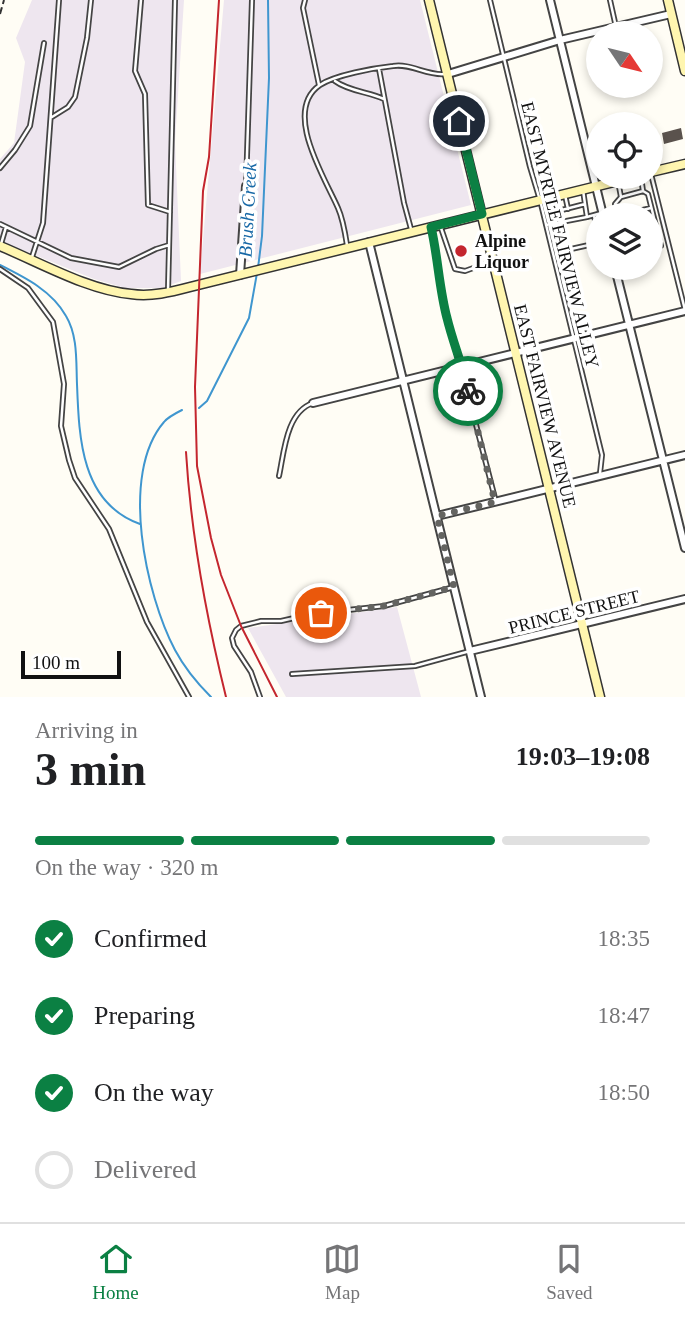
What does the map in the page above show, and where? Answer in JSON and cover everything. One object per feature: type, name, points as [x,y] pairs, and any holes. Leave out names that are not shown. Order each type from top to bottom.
[{"type":"street","name":"EAST FAIRVIEW AVENUE","points":[[429,0],[600,697]]},
{"type":"street","points":[[550,0],[586,145]]},
{"type":"street","points":[[668,0],[685,71]]},
{"type":"street","points":[[641,21],[671,14]]},
{"type":"street","points":[[448,74],[586,34]]},
{"type":"street","points":[[663,170],[685,164]]},
{"type":"street","points":[[243,274],[246,186]]},
{"type":"street","points":[[0,246],[91,284],[118,292],[151,295],[190,288],[586,188]]},
{"type":"street","points":[[369,243],[481,697]]},
{"type":"street","points":[[618,280],[685,548]]},
{"type":"street","points":[[313,403],[685,310]]},
{"type":"street","points":[[437,516],[685,455]]},
{"type":"street","name":"PRINCE STREET","points":[[470,651],[685,599]]},
{"type":"lane","points":[[32,259],[43,223],[59,0]]},
{"type":"lane","points":[[52,117],[68,107],[75,97],[87,38],[91,0]]},
{"type":"lane","points":[[141,0],[135,71],[145,94],[148,205],[170,212]]},
{"type":"lane","points":[[167,292],[175,0]]},
{"type":"lane","points":[[246,186],[253,0]]},
{"type":"lane","points":[[305,0],[303,8],[319,85]]},
{"type":"lane","name":"EAST MYRTLE FAIRVIEW ALLEY","points":[[490,0],[530,167],[544,199],[546,225],[602,455],[599,477]]},
{"type":"lane","points":[[610,0],[615,21]]},
{"type":"lane","points":[[0,168],[30,126],[44,43]]},
{"type":"lane","points":[[347,248],[339,211],[317,164],[305,124],[304,108],[319,85],[379,69],[405,65],[436,75],[448,74]]},
{"type":"lane","points":[[379,69],[412,232]]},
{"type":"lane","points":[[334,80],[346,87],[367,91],[384,99]]},
{"type":"lane","points":[[582,189],[586,210]]},
{"type":"lane","points":[[620,189],[621,197]]},
{"type":"lane","points":[[655,189],[685,310]]},
{"type":"lane","points":[[616,203],[621,197],[643,191],[648,194],[650,203]]},
{"type":"lane","points":[[636,193],[637,198]]},
{"type":"lane","points":[[565,194],[568,209]]},
{"type":"lane","points":[[627,195],[629,201]]},
{"type":"lane","points":[[544,199],[554,212],[561,247],[571,249],[586,246]]},
{"type":"lane","points":[[554,212],[585,204]]},
{"type":"lane","points":[[546,225],[586,217]]},
{"type":"lane","points":[[0,224],[71,258],[119,267],[156,248],[169,245]]},
{"type":"lane","points":[[440,225],[455,269],[465,271],[494,261]]},
{"type":"lane","points":[[0,246],[6,227]]},
{"type":"lane","points":[[431,227],[446,315],[459,362],[463,367],[495,502]]},
{"type":"lane","points":[[0,269],[28,288],[53,322],[64,384],[61,426],[75,478],[108,528],[147,622],[189,697]]},
{"type":"lane","points":[[279,476],[289,432],[295,419],[303,407],[313,403]]},
{"type":"lane","points":[[260,697],[251,672],[234,646],[232,638],[241,626],[384,606],[454,587]]},
{"type":"lane","points":[[292,674],[415,666],[470,651]]},
{"type":"path","points":[[0,14],[4,0]]},
{"type":"shaded area","points":[[32,0],[184,0],[175,142],[181,281],[162,288],[125,288],[94,279],[0,241],[0,159],[14,143],[25,62],[16,38]]},
{"type":"shaded area","points":[[224,0],[420,0],[471,205],[200,274]]},
{"type":"shaded area","points":[[397,607],[421,697],[286,697],[248,628]]},
{"type":"building","points":[[681,128],[683,139],[664,144],[663,133]]},
{"type":"waterway","name":"Brush Creek","points":[[258,268],[262,236],[269,78],[268,0]]},
{"type":"waterway","points":[[0,265],[46,292],[66,316],[74,341],[79,426],[87,466],[106,501],[120,514],[140,524]]},
{"type":"waterway","name":"Brush Creek","points":[[199,408],[207,401],[249,318],[257,273]]},
{"type":"waterway","name":"Brush Creek","points":[[182,410],[166,420],[150,444],[143,472],[140,502],[142,535],[147,567],[164,627],[182,663],[211,697]]},
{"type":"railway","points":[[219,0],[209,157],[203,191],[195,387],[197,466],[221,575],[241,626],[277,697]]},
{"type":"railway","points":[[186,452],[200,575],[226,697]]},
{"type":"way so far","points":[[321,613],[384,606],[454,587],[437,516],[495,502],[468,391]]},
{"type":"place","name":"Alpine Liquor","points":[[461,251]]},
{"type":"route","points":[[459,121],[482,214],[431,227],[446,315],[459,362],[465,370],[468,391]]}]
